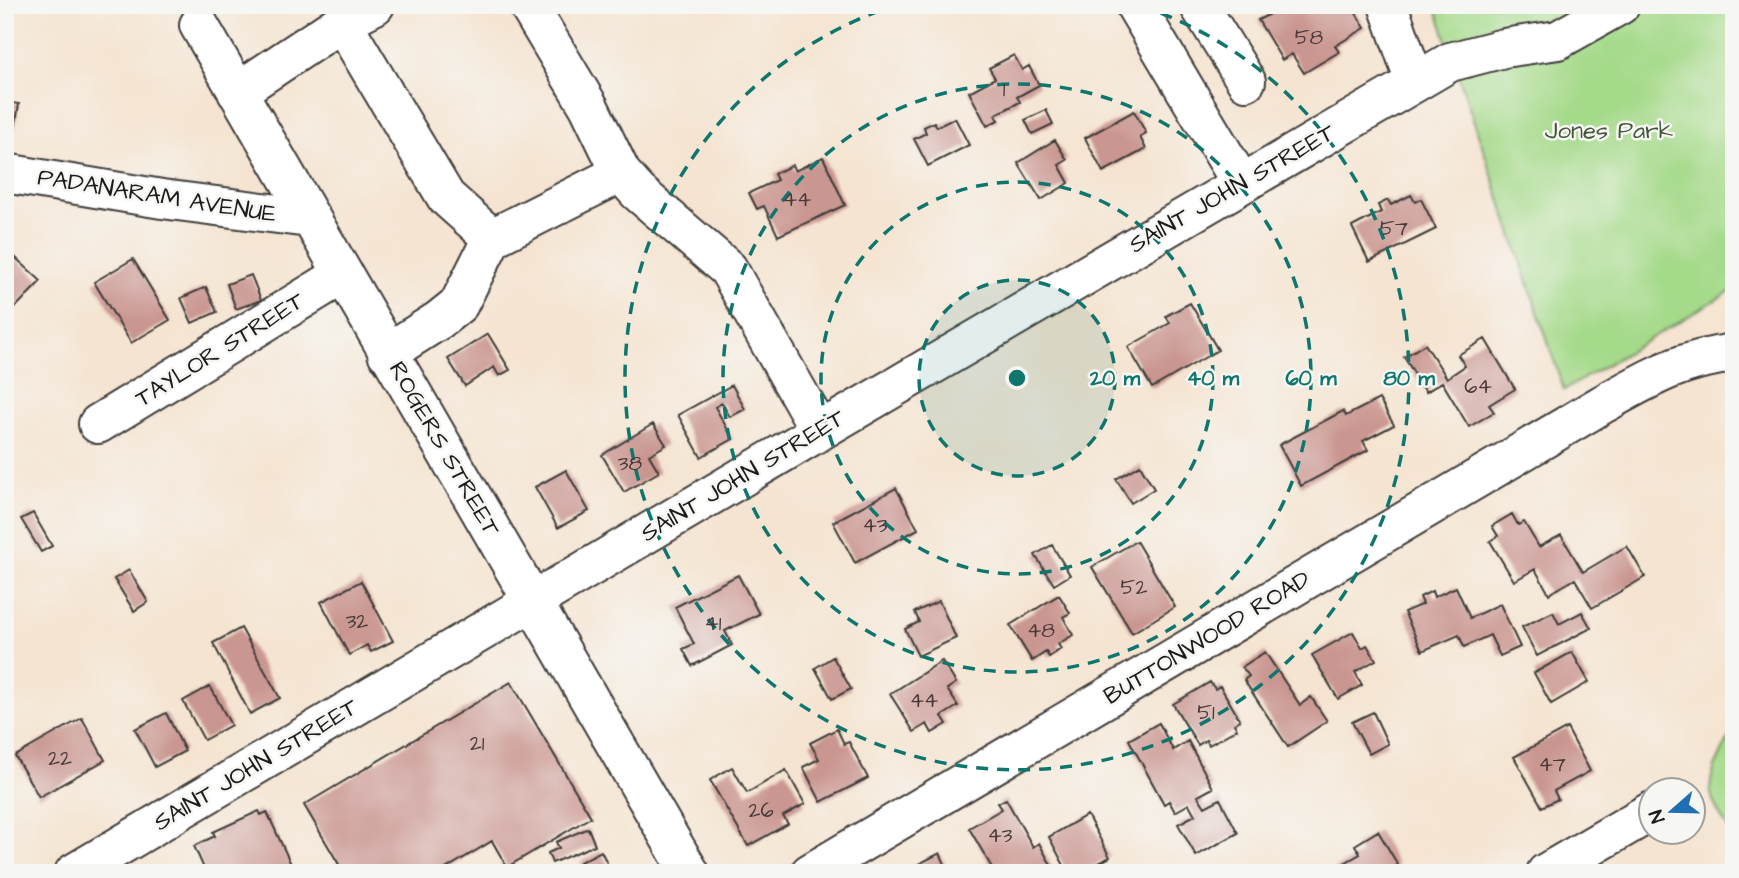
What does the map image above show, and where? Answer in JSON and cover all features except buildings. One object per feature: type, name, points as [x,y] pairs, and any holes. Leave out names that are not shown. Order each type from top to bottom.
[{"type":"street","points":[[528,5],[589,107],[621,173],[638,192],[728,268],[820,431]]},
{"type":"street","points":[[1135,5],[1241,183]]},
{"type":"street","points":[[1388,5],[1415,82]]},
{"type":"street","name":"SAINT JOHN STREET","points":[[74,873],[1450,62],[1504,48],[1558,40],[1620,5]]},
{"type":"street","points":[[1160,47],[1203,12],[1247,81]]},
{"type":"street","points":[[237,92],[359,14],[446,197],[492,238]]},
{"type":"street","name":"ROGERS STREET","points":[[199,25],[690,873]]},
{"type":"street","name":"PADANARAM AVENUE","points":[[5,173],[162,199],[309,218]]},
{"type":"street","points":[[387,353],[459,304],[492,238],[621,173]]},
{"type":"street","name":"TAYLOR STREET","points":[[98,424],[342,275]]},
{"type":"street","name":"BUTTONWOOD ROAD","points":[[810,873],[1603,404],[1659,373],[1686,362],[1734,353]]},
{"type":"street","points":[[1546,873],[1638,819]]},
{"type":"green space","name":"Jones Park","points":[[1435,5],[1734,5],[1734,289],[1564,390]]},
{"type":"green space","points":[[1734,737],[1734,838],[1712,799],[1710,789],[1711,779],[1721,755],[1729,738]]}]
